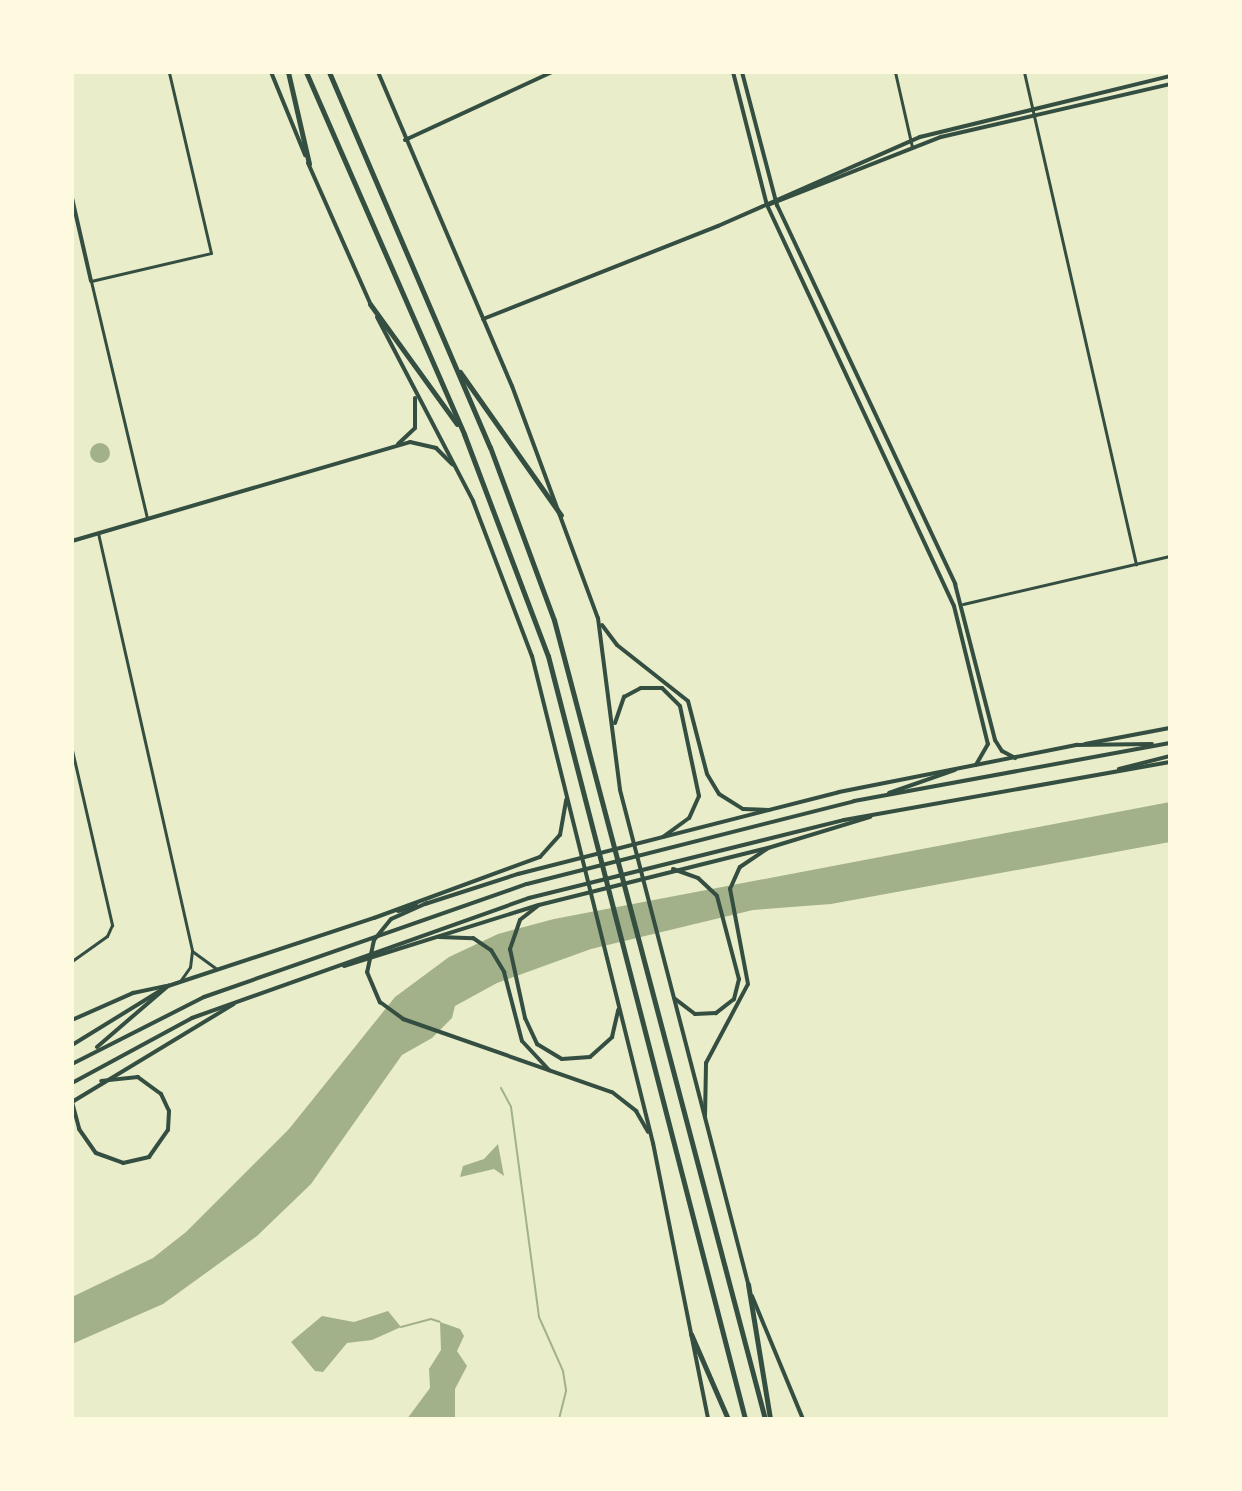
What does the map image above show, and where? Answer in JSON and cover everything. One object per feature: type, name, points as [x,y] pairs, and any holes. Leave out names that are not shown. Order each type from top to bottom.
[{"type":"highway","points":[[288,72],[309,164]]},
{"type":"highway","points":[[306,72],[464,434],[548,656],[745,1419]]},
{"type":"highway","points":[[329,72],[448,350],[540,576],[612,830],[768,1419]]},
{"type":"highway","points":[[370,304],[464,434]]},
{"type":"highway","points":[[448,350],[479,403],[561,515]]},
{"type":"highway","points":[[748,1284],[768,1419]]},
{"type":"highway","points":[[691,1334],[728,1419]]},
{"type":"main road","points":[[271,72],[370,304],[415,398],[454,466],[517,611],[578,839],[653,1143],[708,1419]]},
{"type":"main road","points":[[378,72],[483,319],[561,515],[598,618],[613,733],[630,826],[666,978],[748,1284],[803,1419]]},
{"type":"main road","points":[[405,140],[552,72]]},
{"type":"main road","points":[[733,72],[767,205],[954,606],[988,744],[974,766]]},
{"type":"main road","points":[[742,72],[774,198],[963,604],[995,740],[1002,751],[1015,758]]},
{"type":"main road","points":[[767,205],[774,198],[911,141],[1032,108],[1170,76]]},
{"type":"main road","points":[[483,319],[767,205],[777,205],[912,147],[1170,84]]},
{"type":"main road","points":[[72,198],[91,281]]},
{"type":"main road","points":[[72,242],[82,239]]},
{"type":"main road","points":[[397,445],[415,428],[415,398]]},
{"type":"main road","points":[[72,541],[397,445],[428,444],[454,466]]},
{"type":"main road","points":[[598,618],[617,645],[679,691],[691,708],[707,774],[731,803],[769,810]]},
{"type":"main road","points":[[613,733],[621,701],[641,688],[667,691],[682,712],[699,796],[692,814],[663,837]]},
{"type":"main road","points":[[374,918],[769,810],[1170,728]]},
{"type":"main road","points":[[72,1064],[204,997],[475,900],[879,796],[1170,743]]},
{"type":"main road","points":[[1076,745],[1163,744]]},
{"type":"main road","points":[[72,1083],[162,1031],[529,898],[879,813],[1170,759]]},
{"type":"main road","points":[[879,796],[955,770]]},
{"type":"main road","points":[[72,1045],[168,986],[374,918],[540,857],[556,844],[565,826],[565,789]]},
{"type":"main road","points":[[325,970],[539,905],[673,869],[768,848],[879,813]]},
{"type":"main road","points":[[706,1128],[706,1063],[745,999],[747,970],[730,895],[736,873],[748,858],[768,848]]},
{"type":"main road","points":[[666,978],[682,1008],[709,1015],[734,999],[739,971],[719,900],[690,874],[673,869]]},
{"type":"main road","points":[[427,903],[395,917],[381,928],[369,952],[368,978],[380,1002],[403,1019],[621,1097],[642,1120],[653,1143]]},
{"type":"main road","points":[[539,905],[527,913],[513,933],[511,959],[530,1031],[555,1057],[576,1060],[602,1050],[616,1029],[615,992]]},
{"type":"main road","points":[[439,937],[466,936],[480,941],[497,957],[522,1041],[538,1063],[558,1075]]},
{"type":"main road","points":[[89,1054],[168,986]]},
{"type":"main road","points":[[72,1020],[133,993],[168,986]]},
{"type":"main road","points":[[101,1081],[128,1076],[155,1087],[169,1111],[163,1142],[143,1160],[117,1163],[96,1153],[76,1120],[72,1102],[101,1081],[242,1000]]},
{"type":"main road","points":[[72,1144],[72,1181]]},
{"type":"street","points":[[147,519],[91,281],[211,253],[169,72]]},
{"type":"street","points":[[895,72],[912,147]]},
{"type":"street","points":[[1024,72],[1136,564]]},
{"type":"street","points":[[98,533],[192,951],[190,967],[178,982]]},
{"type":"street","points":[[963,604],[1170,556]]},
{"type":"street","points":[[72,750],[112,925],[107,936],[72,961]]},
{"type":"street","points":[[192,951],[204,964],[221,969]]},
{"type":"shaded area","points":[[100,443],[107,446],[110,453],[107,460],[100,463],[93,460],[90,453],[93,446]]},
{"type":"shaded area","points":[[1170,802],[1170,842],[831,904],[753,910],[591,949],[497,983],[455,1006],[452,1018],[432,1038],[402,1055],[311,1184],[257,1236],[163,1304],[72,1344],[72,1297],[153,1258],[186,1232],[289,1129],[395,997],[449,957],[498,934],[554,919]]},
{"type":"shaded area","points":[[498,1144],[504,1176],[494,1169],[460,1177],[463,1166],[484,1159]]},
{"type":"shaded area","points":[[388,1311],[401,1327],[372,1340],[347,1343],[323,1372],[315,1371],[291,1342],[322,1316],[354,1322]]},
{"type":"shaded area","points":[[440,1322],[460,1329],[464,1336],[457,1351],[467,1366],[455,1389],[455,1419],[407,1419],[430,1388],[429,1369],[441,1350]]},
{"type":"waterway","points":[[501,1088],[511,1107],[539,1317],[563,1371],[566,1391],[559,1419]]},
{"type":"waterway","points":[[401,1327],[431,1319],[440,1322]]}]
